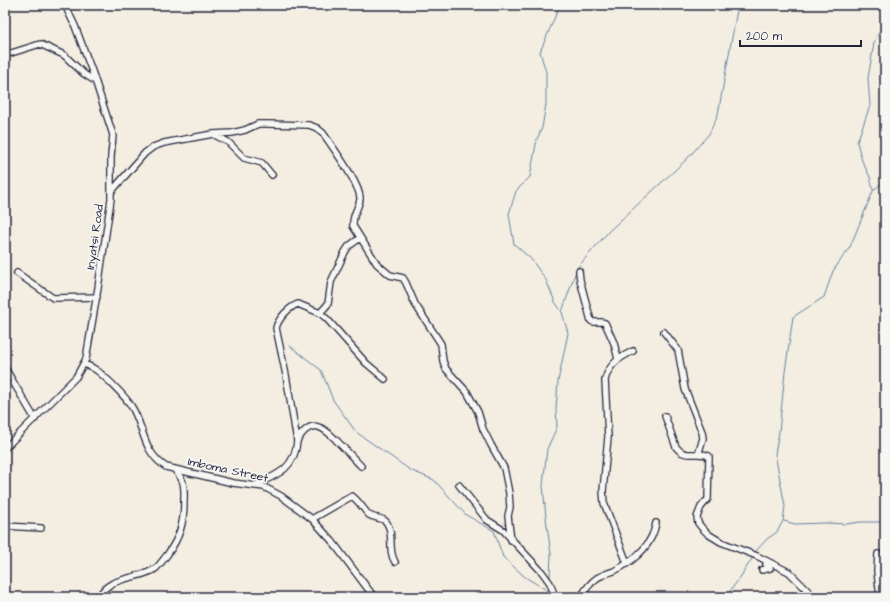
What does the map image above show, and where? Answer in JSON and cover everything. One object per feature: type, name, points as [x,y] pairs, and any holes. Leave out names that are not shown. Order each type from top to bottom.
[{"type":"street","name":"Inyatsi Road","points":[[5,448],[76,377],[84,364],[97,297],[111,199],[111,156],[113,134],[75,26],[65,5]]},
{"type":"street","points":[[5,55],[40,44],[64,55],[84,74],[95,81]]},
{"type":"street","points":[[111,192],[145,152],[164,143],[213,134],[232,134],[246,130],[258,124],[309,125],[317,128],[323,133],[357,186],[360,198],[352,218],[352,226],[377,264],[390,275],[403,278],[415,304],[441,344],[443,361],[446,369],[467,392],[478,412],[483,429],[491,446],[504,468],[509,493],[508,520],[512,535],[511,540]]},
{"type":"street","points":[[213,134],[228,142],[244,158],[262,163],[272,175]]},
{"type":"street","points":[[320,313],[328,304],[331,282],[345,252],[349,246],[360,238]]},
{"type":"street","points":[[579,271],[580,280],[592,321],[605,323],[614,343],[618,359]]},
{"type":"street","points":[[17,273],[53,298],[97,297]]},
{"type":"street","points":[[254,486],[276,476],[288,465],[296,449],[297,441],[286,375],[276,328],[277,323],[281,318],[292,308],[298,304],[320,313],[327,318],[366,363],[385,379]]},
{"type":"street","points":[[664,332],[678,350],[685,389],[702,432],[703,438],[699,452]]},
{"type":"street","points":[[627,564],[604,503],[603,492],[608,437],[605,380],[607,372],[611,366],[618,359],[633,351]]},
{"type":"street","name":"Imboma Street","points":[[84,364],[94,367],[121,393],[133,409],[148,448],[154,457],[166,467],[233,483],[272,490],[312,519],[332,541],[374,597]]},
{"type":"street","points":[[5,368],[35,419]]},
{"type":"street","points":[[665,416],[676,447],[679,451],[690,454],[699,452],[709,456],[710,459],[708,499],[701,507],[697,517],[698,523],[708,534],[721,542],[789,572],[814,597]]},
{"type":"street","points":[[297,441],[301,434],[310,427],[317,426],[323,428],[361,466]]},
{"type":"street","points":[[99,597],[102,590],[110,584],[143,575],[156,569],[175,544],[181,530],[184,514],[184,492],[182,481],[175,470]]},
{"type":"street","points":[[459,485],[487,520],[503,530],[542,572],[550,583],[554,597]]},
{"type":"street","points":[[312,519],[346,498],[352,496],[370,515],[380,518],[388,526],[395,562]]},
{"type":"street","points":[[581,597],[596,578],[627,564],[644,548],[655,529],[656,523]]},
{"type":"street","points":[[5,526],[41,528]]},
{"type":"street","points":[[878,554],[877,571],[880,597]]},
{"type":"street","points":[[760,558],[770,568],[762,570]]},
{"type":"waterway","points":[[550,577],[551,554],[543,485],[547,449],[557,427],[556,409],[558,381],[568,333],[562,312],[555,302],[546,280],[531,259],[514,244],[509,214],[516,191],[530,177],[537,139],[542,128],[546,104],[546,72],[540,52],[560,5]]},
{"type":"waterway","points":[[577,268],[609,231],[686,160],[709,134],[718,114],[738,5]]},
{"type":"waterway","points":[[873,190],[870,177],[862,161],[857,142],[870,106],[868,78],[874,43],[885,19]]},
{"type":"waterway","points":[[755,552],[767,539],[777,532],[783,521],[785,506],[775,454],[793,317],[824,297],[833,271],[850,247],[873,191],[885,180]]},
{"type":"waterway","points":[[562,312],[576,271]]},
{"type":"waterway","points":[[290,346],[321,370],[333,400],[356,432],[410,470],[434,480],[466,515],[494,531],[503,557],[525,577],[548,591]]},
{"type":"waterway","points":[[784,521],[795,524],[885,522]]},
{"type":"waterway","points":[[726,597],[753,557]]},
{"type":"waterway","points":[[548,597],[549,587]]}]
